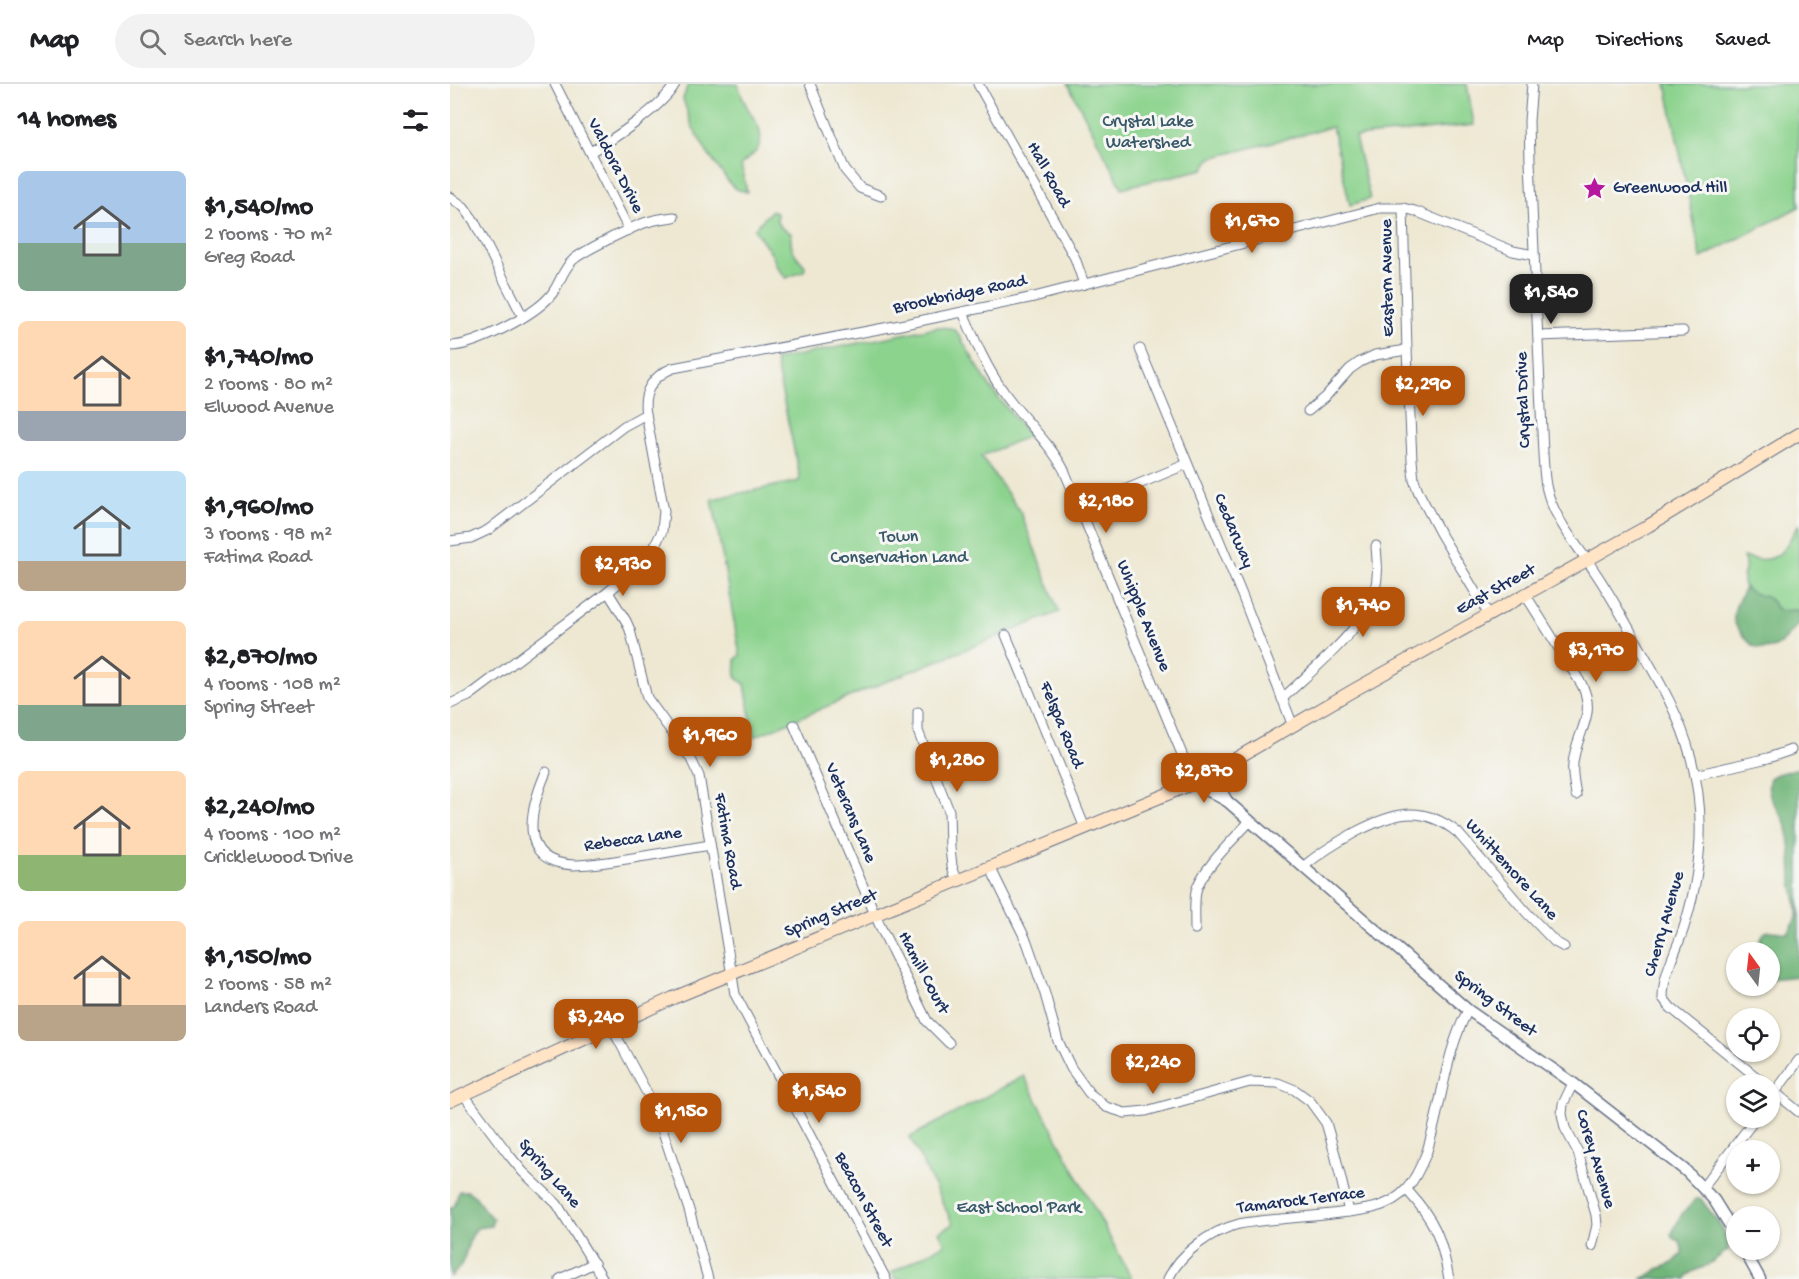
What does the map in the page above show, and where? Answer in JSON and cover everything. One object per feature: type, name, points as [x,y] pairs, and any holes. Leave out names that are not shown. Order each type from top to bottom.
[{"type":"main road","name":"East Street","points":[[1194,783],[1586,560],[1799,434]]},
{"type":"main road","name":"Spring Street","points":[[450,1101],[673,998],[1194,783]]},
{"type":"street","name":"Valdora Drive","points":[[555,84],[629,230]]},
{"type":"street","points":[[590,152],[610,141],[663,100],[675,84]]},
{"type":"street","points":[[810,84],[845,170],[860,188],[881,196]]},
{"type":"street","name":"Hall Road","points":[[978,84],[1075,258],[1084,285]]},
{"type":"street","name":"Crystal Drive","points":[[1532,84],[1529,121],[1546,487],[1555,511],[1586,560]]},
{"type":"street","points":[[450,198],[464,207],[474,221],[523,317]]},
{"type":"street","name":"Brookbridge Road","points":[[450,704],[469,696],[608,592],[650,554],[663,526],[663,506],[645,402],[649,387],[659,375],[670,369],[963,312],[1084,285],[1367,210],[1387,207],[1403,208],[1426,215],[1513,252],[1534,255]]},
{"type":"street","name":"Eastern Avenue","points":[[1403,208],[1412,460],[1417,489],[1440,533],[1489,615]]},
{"type":"street","points":[[450,346],[471,343],[523,317],[550,297],[563,273],[576,258],[648,221],[674,217]]},
{"type":"street","name":"Whipple Avenue","points":[[963,312],[994,376],[1056,456],[1081,508],[1194,783]]},
{"type":"street","points":[[1538,336],[1683,331]]},
{"type":"street","name":"Cedarway","points":[[1140,349],[1242,595],[1293,726]]},
{"type":"street","points":[[1308,411],[1360,362],[1375,355],[1407,350]]},
{"type":"street","points":[[450,541],[471,538],[488,530],[624,426],[646,414]]},
{"type":"street","points":[[1081,508],[1187,464]]},
{"type":"street","points":[[1282,699],[1338,646],[1371,602],[1376,586],[1378,562],[1376,546]]},
{"type":"street","name":"Cherry Avenue","points":[[1586,560],[1620,612],[1666,694],[1682,730],[1695,775],[1701,818],[1697,877],[1685,924],[1665,981],[1663,997],[1753,1074]]},
{"type":"street","name":"Fatima Road","points":[[608,592],[630,630],[647,698],[696,768],[731,975]]},
{"type":"street","points":[[1525,594],[1582,685],[1588,702],[1587,718],[1574,757],[1576,795]]},
{"type":"street","name":"Felspa Road","points":[[1006,635],[1085,828]]},
{"type":"street","points":[[918,712],[918,733],[949,811],[952,866],[957,881]]},
{"type":"street","name":"Veterans Lane","points":[[794,725],[874,914]]},
{"type":"street","points":[[1695,775],[1791,750]]},
{"type":"street","name":"Spring Street","points":[[1216,771],[1221,790],[1227,801]]},
{"type":"street","name":"Rebecca Lane","points":[[546,772],[532,813],[531,829],[540,851],[554,860],[566,864],[585,864],[710,845]]},
{"type":"street","name":"Spring Street","points":[[1194,783],[1227,801],[1468,1010],[1573,1083],[1666,1154],[1703,1187],[1726,1219]]},
{"type":"street","name":"Whittemore Lane","points":[[1304,866],[1327,848],[1382,819],[1406,814],[1430,817],[1458,832],[1527,914],[1555,942],[1564,947]]},
{"type":"street","points":[[1195,929],[1196,895],[1199,883],[1205,872],[1250,821]]},
{"type":"street","points":[[990,867],[1032,952],[1061,1049],[1071,1068],[1094,1098],[1110,1109],[1130,1113],[1250,1082],[1269,1081],[1295,1090],[1310,1101],[1326,1123],[1349,1212]]},
{"type":"street","name":"Hamill Court","points":[[874,914],[927,1021],[949,1043]]},
{"type":"street","name":"Beacon Street","points":[[731,975],[736,996],[886,1279]]},
{"type":"street","name":"Tamarock Terrace","points":[[1168,1279],[1178,1263],[1203,1240],[1226,1228],[1253,1221],[1349,1212],[1385,1204],[1398,1198],[1407,1190],[1426,1154],[1449,1058],[1468,1010]]},
{"type":"street","points":[[611,1026],[655,1108],[708,1279]]},
{"type":"street","points":[[1780,1083],[1799,1060]]},
{"type":"street","name":"Corey Avenue","points":[[1573,1083],[1563,1104],[1562,1114],[1565,1128],[1578,1152],[1596,1215],[1597,1225],[1592,1246]]},
{"type":"street","name":"Spring Lane","points":[[464,1095],[523,1172],[557,1204],[603,1279]]},
{"type":"street","points":[[1780,1099],[1799,1112]]},
{"type":"street","points":[[1703,1187],[1748,1128]]},
{"type":"street","points":[[1407,1190],[1426,1212],[1434,1226],[1441,1242],[1449,1279]]},
{"type":"street","points":[[1750,1260],[1760,1279]]},
{"type":"street","points":[[560,1279],[594,1263]]},
{"type":"green space","points":[[688,84],[738,84],[761,136],[757,150],[741,165],[747,192],[736,189],[730,184],[708,154],[692,126],[683,99]]},
{"type":"green space","name":"Crystal Lake Watershed","points":[[1068,84],[1467,84],[1474,125],[1355,137],[1370,199],[1350,205],[1332,127],[1211,158],[1204,169],[1122,188]]},
{"type":"green space","points":[[1666,84],[1799,84],[1799,207],[1701,258]]},
{"type":"green space","points":[[772,210],[777,213],[780,226],[791,233],[791,244],[805,266],[804,271],[786,278],[754,229]]},
{"type":"green space","name":"Town Conservation Land","points":[[937,327],[951,328],[957,332],[990,387],[1029,436],[981,456],[1020,511],[1059,612],[754,737],[745,684],[738,679],[736,673],[736,659],[740,655],[712,499],[799,481],[775,360]]},
{"type":"green space","points":[[1799,524],[1799,610],[1780,611],[1766,598],[1746,590],[1743,581],[1745,565],[1743,557],[1773,558],[1784,549]]},
{"type":"green space","points":[[1745,588],[1769,599],[1780,611],[1799,610],[1799,625],[1779,645],[1769,649],[1758,648],[1747,640],[1736,625],[1735,610]]},
{"type":"green space","points":[[1799,768],[1799,976],[1780,978],[1780,942],[1760,942],[1767,931],[1788,933],[1797,914],[1788,835],[1784,820],[1769,790],[1770,778]]},
{"type":"green space","name":"East School Park","points":[[1024,1076],[1132,1279],[896,1279],[892,1272],[945,1244],[939,1232],[953,1224],[910,1137]]},
{"type":"green space","points":[[459,1191],[468,1191],[476,1197],[493,1219],[491,1226],[477,1228],[461,1265],[450,1277],[450,1208],[454,1207]]},
{"type":"green space","points":[[1695,1199],[1701,1199],[1726,1235],[1726,1251],[1706,1266],[1694,1271],[1686,1279],[1641,1279],[1673,1263],[1682,1254],[1680,1241],[1671,1235],[1683,1212]]},
{"type":"place","name":"Greenwood Hill","points":[[1595,188]]}]
